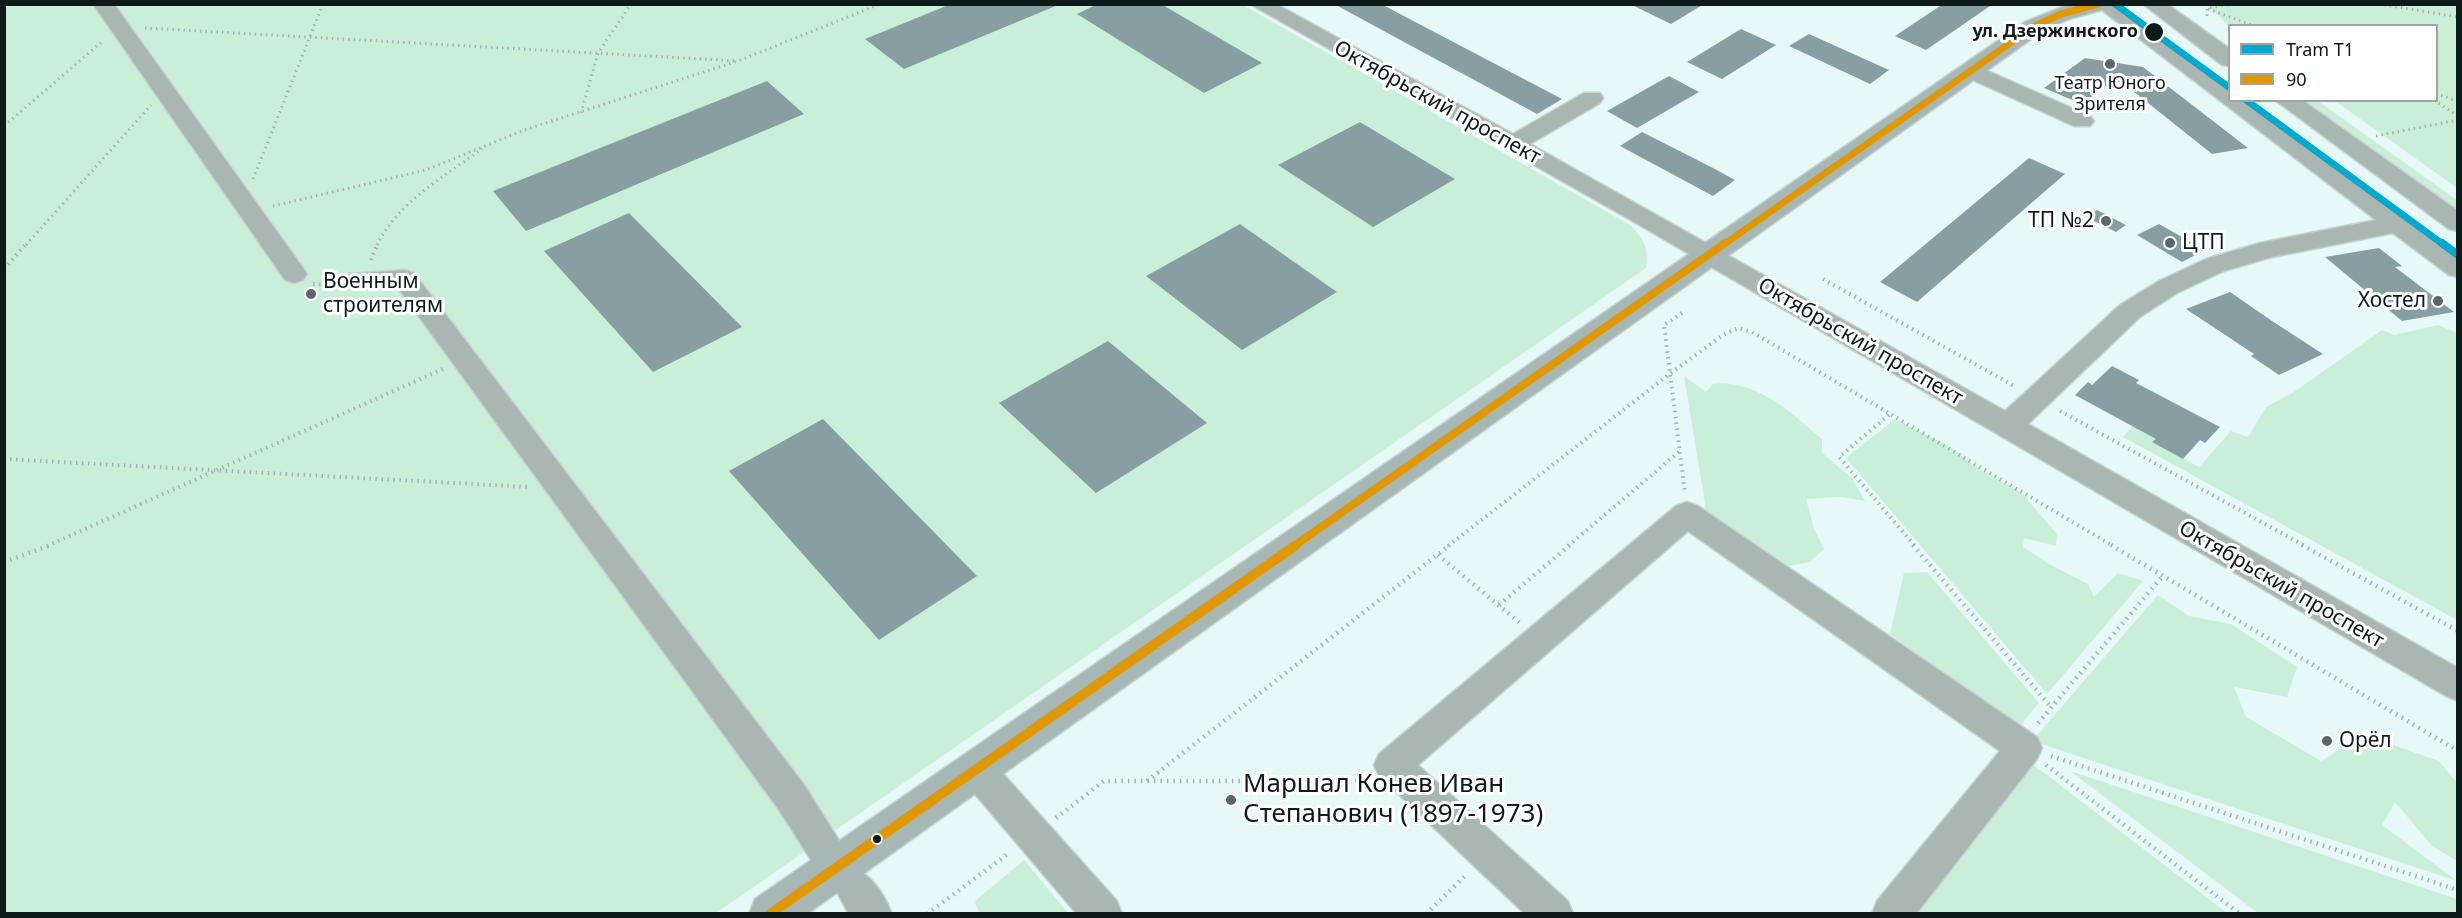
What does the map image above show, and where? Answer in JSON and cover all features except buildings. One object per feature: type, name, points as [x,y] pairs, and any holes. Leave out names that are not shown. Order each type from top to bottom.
[{"type":"main road","points":[[770,914],[2033,27],[2061,14],[2098,4]]},
{"type":"street","points":[[103,4],[113,36],[248,208],[298,279]]},
{"type":"street","name":"Октябрьский проспект","points":[[1260,4],[1710,254],[2457,686]]},
{"type":"street","points":[[2104,4],[2228,98]]},
{"type":"street","points":[[2153,4],[2228,59]]},
{"type":"street","points":[[1972,71],[2082,120]]},
{"type":"street","points":[[1513,144],[1593,98]]},
{"type":"street","points":[[2234,102],[2457,269]]},
{"type":"street","points":[[2289,102],[2457,223]]},
{"type":"street","points":[[2007,427],[2130,311],[2168,287],[2215,265],[2269,249],[2397,224]]},
{"type":"street","points":[[357,282],[405,279],[451,365],[792,798],[824,847]]},
{"type":"street","points":[[1554,914],[1392,765],[1687,514],[2022,746],[1892,914]]},
{"type":"street","points":[[976,769],[1103,914]]},
{"type":"path","points":[[323,4],[248,208],[278,204],[426,170],[527,129],[738,61],[880,4]]},
{"type":"path","points":[[581,113],[598,53],[631,4]]},
{"type":"path","points":[[2207,8],[2233,4]]},
{"type":"path","points":[[2379,4],[2457,17]]},
{"type":"path","points":[[2205,14],[2207,8]]},
{"type":"path","points":[[2207,8],[2249,24]]},
{"type":"path","points":[[4,126],[113,36],[311,36],[738,61]]},
{"type":"path","points":[[2438,94],[2457,102]]},
{"type":"path","points":[[2437,102],[2457,118]]},
{"type":"path","points":[[4,268],[153,103],[160,112]]},
{"type":"path","points":[[2376,136],[2457,118]]},
{"type":"path","points":[[298,279],[357,282],[377,240],[400,210],[487,145]]},
{"type":"path","points":[[1823,279],[2457,631]]},
{"type":"path","points":[[1682,313],[1664,325],[1687,514]]},
{"type":"path","points":[[1148,781],[1671,373],[1723,335],[1738,328],[1752,332],[2161,578],[2457,752]]},
{"type":"path","points":[[4,562],[67,539],[451,365]]},
{"type":"path","points":[[1889,415],[1839,457],[2051,707]]},
{"type":"path","points":[[1499,606],[1680,451]]},
{"type":"path","points":[[4,459],[532,487]]},
{"type":"path","points":[[526,477],[532,487]]},
{"type":"path","points":[[1438,555],[1540,640]]},
{"type":"path","points":[[2022,746],[2051,707],[2161,578]]},
{"type":"path","points":[[2022,746],[2457,890]]},
{"type":"path","points":[[2022,746],[2240,914]]},
{"type":"path","points":[[927,914],[1104,781],[1372,781],[1392,765]]},
{"type":"path","points":[[1426,914],[1488,854]]},
{"type":"green space","points":[[5,5],[1243,5],[1630,225],[1644,244],[1647,255],[1646,268],[716,913],[5,914]]},
{"type":"green space","points":[[2207,5],[2457,5],[2457,188],[2336,102],[2438,102],[2438,24],[2228,25]]},
{"type":"green space","points":[[2298,102],[2319,102],[2457,200],[2457,215]]},
{"type":"green space","points":[[2438,325],[2457,333],[2457,620],[2123,437],[2133,426],[2156,439],[2153,442],[2199,467],[2231,431],[2248,437],[2266,407],[2294,392],[2382,330],[2394,335]]},
{"type":"green space","points":[[1684,376],[1706,392],[1713,384],[1729,384],[1759,392],[1785,409],[1822,439],[1822,453],[1852,478],[1865,501],[1841,497],[1806,499],[1814,529],[1824,549],[1810,562],[1789,566],[1706,510]]},
{"type":"green space","points":[[1895,419],[1947,445],[1984,472],[2022,493],[2057,534],[2056,546],[2024,538],[2023,547],[2049,564],[2088,584],[2094,597],[2118,573],[2143,581],[2047,694],[1846,458]]},
{"type":"green space","points":[[1927,572],[2039,703],[2019,727],[1890,634],[1904,573]]},
{"type":"green space","points":[[2158,595],[2189,616],[2231,624],[2297,667],[2287,697],[2234,687],[2246,717],[2321,761],[2364,735],[2439,761],[2457,783],[2457,861],[2432,846],[2395,802],[2382,825],[2457,881],[2032,741]]},
{"type":"green space","points":[[2030,762],[2227,913],[1908,914]]},
{"type":"green space","points":[[2070,771],[2457,899],[2457,913],[2258,913]]},
{"type":"green space","points":[[1024,860],[1068,913],[979,913],[975,901]]},
{"type":"tram line","name":"T1","points":[[2115,4],[2228,87]]},
{"type":"tram line","name":"T1","points":[[2249,102],[2458,255]]},
{"type":"transit line","name":"90","points":[[770,914],[2033,27],[2061,14],[2098,4]]},
{"type":"place","name":"ул. Дзержинского","points":[[2154,32]]},
{"type":"place","name":"Театр Юного Зрителя","points":[[2110,64]]},
{"type":"place","name":"ТП №2","points":[[2106,221]]},
{"type":"place","name":"ЦТП","points":[[2170,243]]},
{"type":"place","name":"Военным строителям","points":[[311,294]]},
{"type":"place","name":"Хостел","points":[[2438,301]]},
{"type":"place","name":"Орёл","points":[[2327,741]]},
{"type":"place","name":"Маршал Конев Иван Степанович (1897-1973)","points":[[1231,800]]}]
